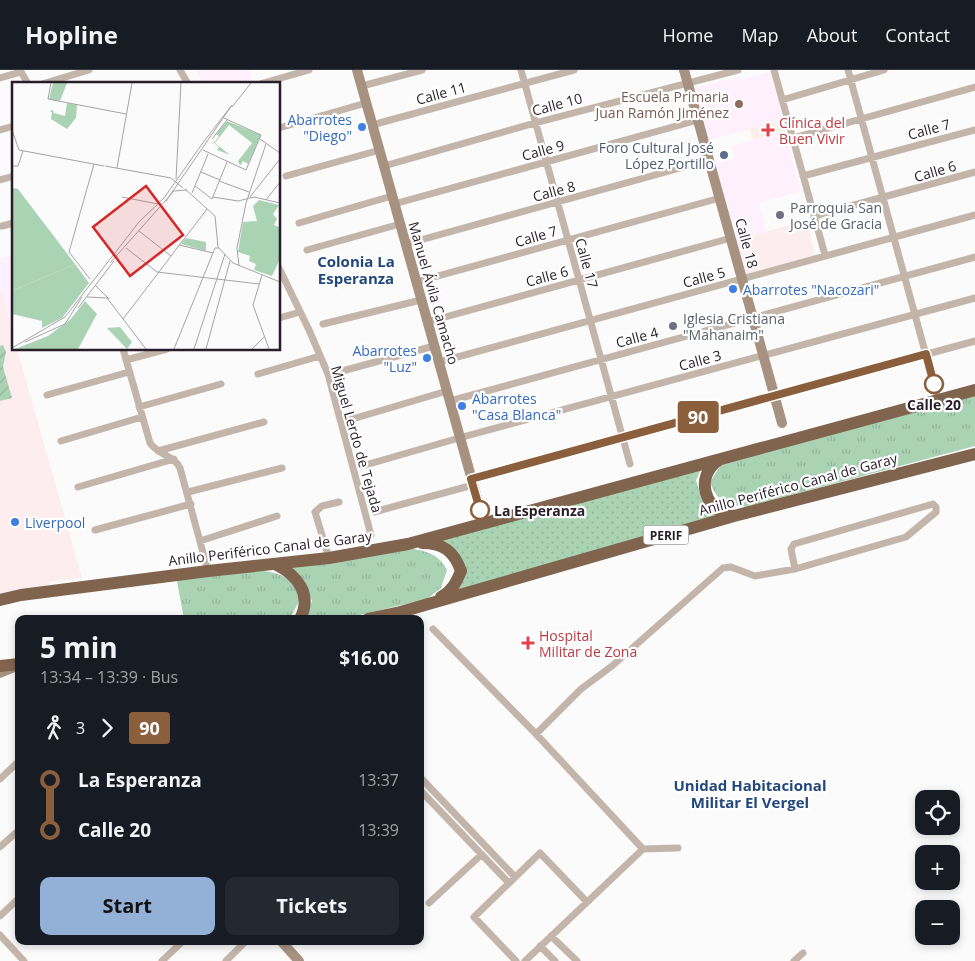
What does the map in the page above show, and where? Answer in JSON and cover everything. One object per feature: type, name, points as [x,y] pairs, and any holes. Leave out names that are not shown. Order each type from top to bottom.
[{"type":"highway","name":"Anillo Periférico Canal de Garay","points":[[0,600],[21,595],[208,571],[329,558],[408,544],[975,390]]},
{"type":"highway","name":"Anillo Periférico Canal de Garay","points":[[384,615],[734,516],[975,454]]},
{"type":"highway","points":[[726,457],[716,461],[709,469],[705,479],[705,490],[708,500],[714,508],[723,514],[734,516]]},
{"type":"highway","points":[[408,544],[434,543],[449,550],[456,557],[461,571],[456,583],[448,593],[430,603]]},
{"type":"highway","points":[[275,564],[289,571],[301,583],[305,600],[301,615]]},
{"type":"highway","points":[[0,666],[15,665]]},
{"type":"street","points":[[49,82],[89,70]]},
{"type":"street","points":[[180,70],[187,82]]},
{"type":"street","points":[[267,82],[309,70]]},
{"type":"street","name":"Manuel Ávila Camacho","points":[[357,70],[484,523]]},
{"type":"street","points":[[362,86],[422,70]]},
{"type":"street","name":"Calle 17","points":[[521,70],[630,464]]},
{"type":"street","name":"Calle 11","points":[[372,125],[574,70]]},
{"type":"street","name":"Calle 18","points":[[684,70],[782,423]]},
{"type":"street","name":"Calle 10","points":[[384,166],[535,123],[738,70]]},
{"type":"street","points":[[774,70],[825,255]]},
{"type":"street","points":[[848,70],[938,399]]},
{"type":"street","points":[[782,100],[884,70]]},
{"type":"street","points":[[0,78],[21,71]]},
{"type":"street","points":[[793,138],[975,87]]},
{"type":"street","points":[[280,128],[366,103]]},
{"type":"street","name":"Calle 9","points":[[299,223],[546,162],[698,120]]},
{"type":"street","name":"Calle 7","points":[[803,176],[975,130]]},
{"type":"street","points":[[286,176],[380,150]]},
{"type":"street","name":"Calle 8","points":[[406,244],[709,160]]},
{"type":"street","name":"Calle 6","points":[[814,216],[975,172]]},
{"type":"street","name":"Calle 7","points":[[416,282],[720,198]]},
{"type":"street","name":"Calle 5","points":[[439,362],[975,215]]},
{"type":"street","points":[[2,226],[12,224]]},
{"type":"street","points":[[307,250],[400,224]]},
{"type":"street","name":"Calle 6","points":[[427,322],[731,238]]},
{"type":"street","name":"Calle 4","points":[[349,420],[601,360],[975,257]]},
{"type":"street","name":"Miguel Lerdo de Tejada","points":[[280,271],[328,374],[371,535]]},
{"type":"street","name":"Calle 3","points":[[362,466],[975,298]]},
{"type":"street","points":[[323,324],[421,300]]},
{"type":"street","points":[[280,318],[300,312]]},
{"type":"street","points":[[374,512],[622,438],[975,341]]},
{"type":"street","points":[[335,373],[434,346]]},
{"type":"street","points":[[123,350],[150,443],[158,452],[174,459],[180,468],[208,571]]},
{"type":"street","points":[[126,360],[163,350]]},
{"type":"street","points":[[258,374],[320,356]]},
{"type":"street","points":[[48,395],[129,372]]},
{"type":"street","points":[[139,407],[221,384]]},
{"type":"street","points":[[62,441],[142,417]]},
{"type":"street","points":[[158,452],[264,422]]},
{"type":"street","points":[[78,487],[174,459]]},
{"type":"street","points":[[188,492],[282,468]]},
{"type":"street","points":[[329,558],[315,512],[322,506],[339,502]]},
{"type":"street","points":[[95,530],[191,504]]},
{"type":"street","points":[[536,734],[581,689],[612,666],[723,568],[731,567],[755,576],[795,569],[906,537],[936,512],[936,507],[934,504],[794,544],[791,549],[795,569]]},
{"type":"street","points":[[200,541],[277,516]]},
{"type":"street","points":[[432,629],[536,734],[642,849]]},
{"type":"street","points":[[0,673],[15,667]]},
{"type":"street","points":[[0,779],[15,765]]},
{"type":"street","points":[[424,782],[515,877]]},
{"type":"street","points":[[424,794],[509,883]]},
{"type":"street","points":[[0,847],[15,834]]},
{"type":"street","points":[[525,961],[642,849],[678,848]]},
{"type":"street","points":[[516,961],[474,917],[540,853],[587,902]]},
{"type":"street","points":[[429,903],[481,855]]},
{"type":"street","points":[[0,916],[15,902]]},
{"type":"street","points":[[0,935],[24,961]]},
{"type":"street","points":[[552,936],[577,961]]},
{"type":"street","points":[[162,961],[179,945]]},
{"type":"street","points":[[226,961],[242,945]]},
{"type":"street","points":[[284,945],[298,961]]},
{"type":"street","points":[[540,946],[555,961]]},
{"type":"street","points":[[794,961],[803,952]]},
{"type":"shaded area","points":[[196,70],[249,70],[252,82],[207,82],[206,80],[202,82]]},
{"type":"shaded area","name":"Escuela Primaria Juan Ramón Jiménez","points":[[770,72],[783,120],[709,140],[695,88],[741,76],[742,80]]},
{"type":"shaded area","name":"Clínica del Buen Vivir","points":[[783,120],[785,131],[753,140],[750,129]]},
{"type":"shaded area","points":[[785,131],[801,191],[759,203],[766,232],[737,240],[716,164],[735,159],[732,146]]},
{"type":"shaded area","points":[[807,220],[815,255],[746,274],[737,240]]},
{"type":"shaded area","points":[[12,255],[12,330],[0,287],[0,258]]},
{"type":"shaded area","points":[[0,287],[12,329],[12,350],[17,350],[82,578],[49,582],[49,585],[0,595]]},
{"type":"green space","points":[[3,345],[6,352],[3,367],[12,398],[0,401],[0,346]]},
{"type":"green space","points":[[975,387],[975,446],[746,507],[723,501],[716,494],[710,482],[725,459]]},
{"type":"green space","points":[[704,463],[696,480],[700,492],[707,506],[723,514],[457,590],[463,570],[439,541]]},
{"type":"green space","points":[[408,548],[435,556],[447,570],[441,588],[427,599],[359,615],[306,615],[312,601],[305,582],[290,567]]},
{"type":"green space","points":[[240,568],[268,572],[290,581],[301,597],[291,615],[183,615],[176,576]]},
{"type":"bus line","name":"90","points":[[480,510],[471,479],[926,354],[934,384]]},
{"type":"place","name":"Escuela Primaria Juan Ramón Jiménez","points":[[739,104]]},
{"type":"place","name":"Abarrotes \"Diego\"","points":[[362,127]]},
{"type":"place","name":"Clínica del Buen Vivir","points":[[768,130]]},
{"type":"place","name":"Foro Cultural José López Portillo","points":[[724,155]]},
{"type":"place","name":"Parroquia San José de Gracia","points":[[780,215]]},
{"type":"place","name":"Abarrotes \"Nacozari\"","points":[[733,289]]},
{"type":"place","name":"Iglesia Cristiana \"Mahanaim\"","points":[[673,326]]},
{"type":"place","name":"Abarrotes \"Luz\"","points":[[427,358]]},
{"type":"place","name":"Calle 20","points":[[934,384]]},
{"type":"place","name":"Abarrotes \"Casa Blanca\"","points":[[462,406]]},
{"type":"place","name":"La Esperanza","points":[[480,510]]},
{"type":"place","name":"Liverpool","points":[[15,522]]},
{"type":"place","name":"Hospital Militar de Zona","points":[[528,643]]},
{"type":"district","name":"Colonia La Esperanza","points":[[356,270]]},
{"type":"district","name":"Unidad Habitacional Militar El Vergel","points":[[750,794]]}]
